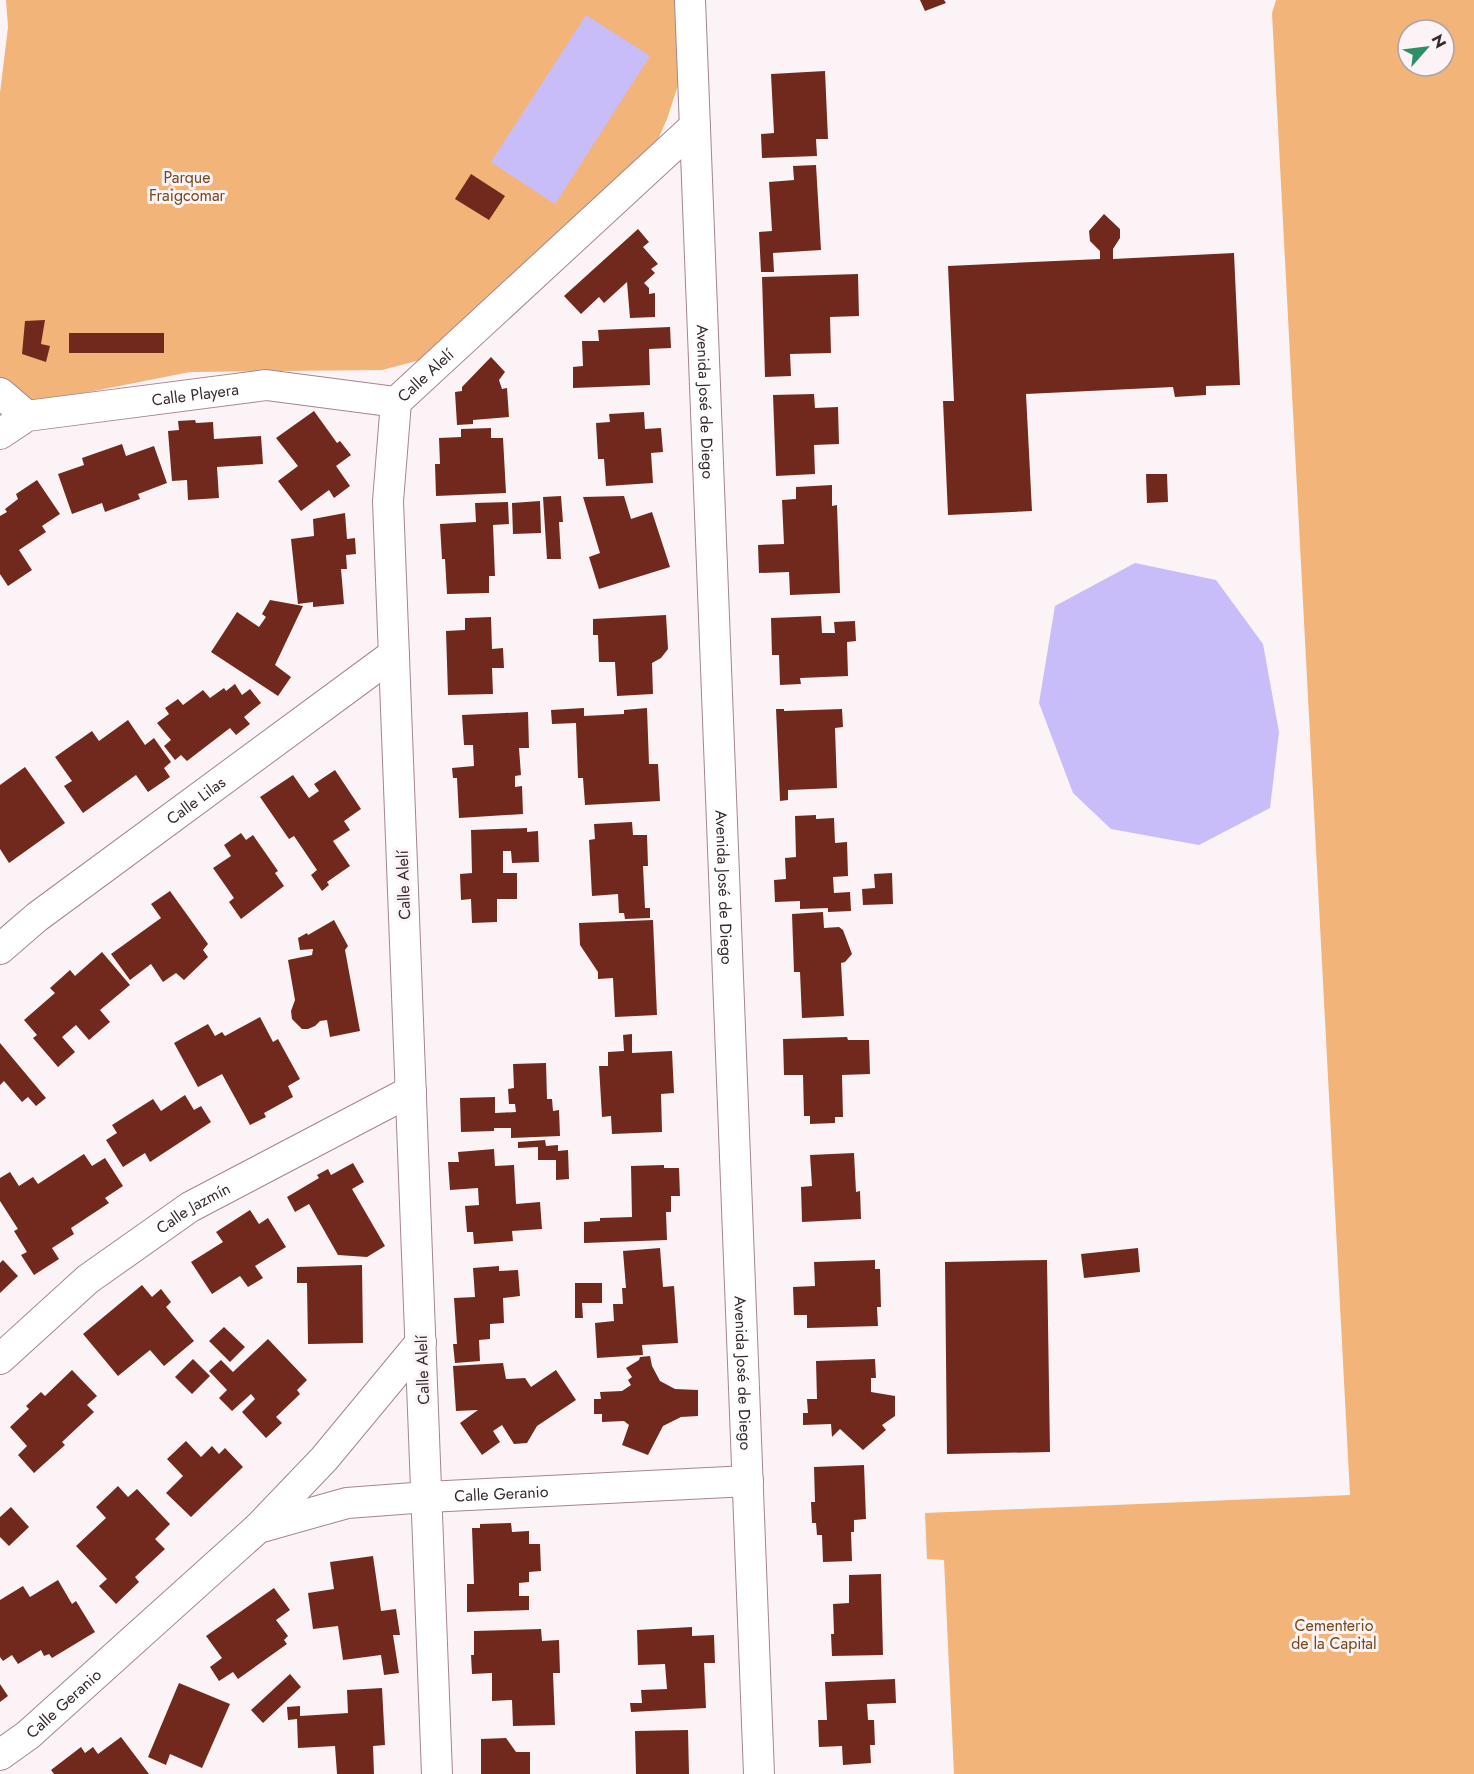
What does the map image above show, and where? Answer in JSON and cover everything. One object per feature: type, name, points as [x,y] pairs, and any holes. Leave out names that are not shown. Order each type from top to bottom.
[{"type":"street","name":"Avenida José de Diego","points":[[690,0],[759,1774]]},
{"type":"street","name":"Calle Alelí","points":[[437,1774],[388,501],[396,402],[695,126]]},
{"type":"street","name":"Calle Playera","points":[[0,434],[27,416],[266,385],[396,402]]},
{"type":"street","points":[[0,393],[27,416]]},
{"type":"street","name":"Calle Lilas","points":[[0,949],[37,917],[394,654]]},
{"type":"street","name":"Calle Jazmín","points":[[0,1359],[88,1279],[190,1207],[411,1091]]},
{"type":"street","name":"Calle Geranio","points":[[0,1755],[28,1735],[258,1528],[324,1459],[421,1342]]},
{"type":"street","name":"Calle Geranio","points":[[258,1528],[347,1503],[748,1481]]},
{"type":"green space","name":"Parque Fraigcomar","points":[[6,0],[676,0],[679,82],[656,144],[428,358],[382,370],[190,372],[38,402],[20,396],[0,378],[0,93],[8,27]]},
{"type":"green space","name":"Cementerio de la Capital","points":[[1276,0],[1474,0],[1474,1774],[954,1774],[944,1560],[927,1559],[925,1513],[1350,1495],[1272,13]]},
{"type":"shaded area","points":[[586,15],[650,56],[555,204],[491,162]]},
{"type":"shaded area","points":[[1135,563],[1216,580],[1263,644],[1279,732],[1270,808],[1199,845],[1111,829],[1073,793],[1039,703],[1055,606]]},
{"type":"building","points":[[920,0],[944,0],[946,3],[925,11]]},
{"type":"building","points":[[825,71],[828,139],[816,139],[817,156],[762,158],[761,134],[774,133],[771,74]]},
{"type":"building","points":[[816,165],[821,250],[773,253],[774,272],[761,272],[759,232],[772,231],[769,182],[794,180],[793,166]]},
{"type":"building","points":[[471,174],[505,196],[489,220],[455,199]]},
{"type":"building","points":[[1104,214],[1120,229],[1120,238],[1113,249],[1113,259],[1234,253],[1240,385],[1206,386],[1206,395],[1175,397],[1173,387],[1026,394],[1032,511],[948,515],[943,401],[954,401],[948,266],[1100,259],[1100,251],[1090,241],[1089,231]]},
{"type":"building","points":[[638,229],[649,242],[643,247],[658,264],[651,269],[655,273],[644,283],[649,288],[649,294],[655,293],[655,317],[630,318],[627,282],[604,303],[599,297],[581,314],[564,296]]},
{"type":"building","points":[[858,274],[859,316],[830,317],[831,353],[790,354],[791,376],[765,377],[762,277]]},
{"type":"building","points":[[45,320],[41,344],[50,346],[46,362],[22,354],[25,321]]},
{"type":"building","points":[[670,327],[671,348],[649,349],[650,385],[573,388],[573,367],[583,366],[582,341],[599,341],[598,330]]},
{"type":"building","points":[[69,333],[164,333],[164,353],[69,353]]},
{"type":"building","points":[[491,357],[505,372],[499,380],[502,389],[507,388],[509,417],[473,420],[473,424],[457,425],[455,392],[462,391],[462,387]]},
{"type":"building","points":[[814,394],[815,408],[838,407],[839,444],[814,445],[815,474],[776,476],[773,395]]},
{"type":"building","points":[[314,411],[337,443],[340,441],[351,455],[336,466],[350,486],[334,498],[329,490],[301,511],[278,481],[298,466],[276,438]]},
{"type":"building","points":[[644,412],[645,429],[661,428],[663,452],[651,453],[653,483],[606,486],[604,459],[598,459],[596,423],[610,422],[609,414]]},
{"type":"building","points":[[195,420],[196,423],[213,422],[214,439],[261,436],[263,464],[217,467],[219,498],[188,500],[187,480],[172,481],[168,431],[179,430],[178,421]]},
{"type":"building","points":[[491,428],[491,438],[503,438],[506,493],[436,496],[435,464],[440,464],[439,438],[461,437],[461,429]]},
{"type":"building","points":[[122,444],[126,456],[154,446],[167,483],[138,494],[140,499],[105,512],[102,503],[72,514],[58,474],[84,465],[82,458]]},
{"type":"building","points":[[1146,474],[1167,474],[1168,502],[1147,503]]},
{"type":"building","points":[[37,480],[60,514],[42,526],[46,532],[19,550],[32,570],[8,586],[0,574],[0,516],[7,512],[5,509],[18,499],[16,494]]},
{"type":"building","points":[[832,485],[832,506],[837,505],[840,593],[790,595],[789,572],[759,573],[758,545],[784,544],[782,500],[796,499],[796,487]]},
{"type":"building","points":[[561,496],[563,522],[559,522],[561,559],[547,559],[543,497]]},
{"type":"building","points":[[624,496],[631,519],[652,512],[670,567],[599,589],[589,557],[600,553],[583,497]]},
{"type":"building","points":[[540,501],[541,533],[513,534],[512,503]]},
{"type":"building","points":[[508,502],[509,524],[493,525],[495,576],[489,576],[489,593],[447,594],[440,524],[476,522],[475,503]]},
{"type":"building","points":[[345,513],[347,539],[355,538],[356,554],[346,555],[347,569],[341,569],[344,604],[313,607],[313,602],[298,604],[291,539],[314,536],[313,519]]},
{"type":"building","points":[[270,600],[303,606],[275,665],[291,677],[278,696],[211,652],[237,612],[259,627],[266,617],[262,614]]},
{"type":"building","points":[[666,615],[668,649],[661,658],[652,663],[653,694],[617,696],[615,662],[599,662],[598,635],[593,635],[593,619]]},
{"type":"building","points":[[821,616],[822,633],[835,633],[834,622],[855,621],[856,641],[847,642],[848,676],[800,678],[801,684],[780,685],[779,655],[772,655],[771,618]]},
{"type":"building","points":[[491,617],[492,649],[503,648],[504,668],[492,668],[493,694],[448,695],[446,631],[465,630],[465,618]]},
{"type":"building","points":[[235,684],[242,695],[250,689],[261,703],[244,717],[250,724],[236,735],[230,728],[187,761],[181,755],[175,760],[164,746],[171,740],[157,723],[169,714],[165,708],[178,699],[183,705],[203,690],[210,698],[224,688],[226,691]]},
{"type":"building","points":[[584,708],[584,716],[624,714],[624,710],[647,708],[649,764],[658,764],[660,801],[585,805],[583,778],[578,778],[576,723],[552,724],[551,710]]},
{"type":"building","points":[[776,709],[784,709],[784,711],[842,709],[843,727],[835,728],[837,788],[788,790],[788,800],[780,801]]},
{"type":"building","points":[[528,712],[529,748],[519,748],[521,775],[515,776],[515,787],[522,786],[523,814],[459,818],[457,778],[453,778],[452,768],[474,766],[473,745],[464,745],[462,715]]},
{"type":"building","points":[[128,720],[145,745],[154,738],[171,762],[164,768],[170,777],[148,792],[136,775],[83,813],[64,786],[72,781],[55,757],[92,731],[99,741]]},
{"type":"building","points":[[25,767],[65,823],[9,863],[0,849],[0,785]]},
{"type":"building","points":[[335,770],[361,809],[344,821],[350,830],[333,841],[350,866],[327,882],[329,885],[322,891],[311,875],[317,870],[294,836],[289,839],[260,797],[293,775],[309,798],[319,791],[314,784]]},
{"type":"building","points":[[816,815],[816,819],[834,818],[835,843],[847,842],[848,876],[833,877],[834,893],[850,892],[851,911],[828,912],[828,908],[800,909],[800,901],[775,902],[774,880],[786,879],[785,858],[796,857],[795,816]]},
{"type":"building","points":[[632,822],[633,835],[647,835],[648,866],[643,866],[645,908],[650,908],[650,918],[625,919],[624,913],[619,913],[618,894],[592,896],[589,840],[595,839],[594,824]]},
{"type":"building","points":[[527,828],[527,832],[538,831],[539,862],[512,863],[511,851],[503,851],[503,873],[517,873],[517,899],[497,899],[497,922],[472,923],[471,899],[461,900],[460,874],[472,873],[471,830]]},
{"type":"building","points":[[241,833],[246,840],[253,835],[278,871],[275,873],[284,886],[241,919],[229,902],[234,898],[213,868],[231,856],[224,845]]},
{"type":"building","points":[[892,873],[893,904],[863,905],[862,889],[875,888],[874,874]]},
{"type":"building","points":[[170,891],[208,944],[203,950],[208,957],[184,980],[176,973],[163,982],[151,964],[130,980],[111,954],[161,918],[151,904]]},
{"type":"building","points":[[823,912],[824,928],[839,927],[843,930],[852,954],[841,963],[844,1016],[802,1018],[800,972],[794,972],[792,914]]},
{"type":"building","points":[[334,920],[348,946],[345,950],[360,1031],[330,1037],[327,1020],[320,1021],[308,1029],[302,1029],[292,1019],[291,1011],[295,1000],[288,960],[312,955],[313,949],[300,950],[298,938]]},
{"type":"building","points":[[653,920],[657,1015],[615,1017],[613,978],[598,979],[598,972],[580,945],[579,923]]},
{"type":"building","points":[[102,952],[130,985],[100,1010],[110,1022],[89,1040],[76,1025],[62,1037],[75,1052],[58,1067],[33,1038],[37,1035],[24,1020],[55,993],[50,988],[70,970],[75,976]]},
{"type":"building","points":[[260,1017],[273,1042],[278,1039],[300,1079],[288,1086],[293,1097],[264,1113],[266,1117],[250,1125],[222,1074],[198,1087],[174,1043],[208,1024],[215,1036],[222,1032],[225,1036]]},
{"type":"building","points":[[632,1034],[632,1053],[672,1051],[674,1093],[661,1094],[662,1132],[612,1134],[611,1116],[602,1117],[599,1066],[608,1066],[608,1052],[624,1051],[623,1035]]},
{"type":"building","points":[[847,1037],[848,1040],[869,1040],[870,1074],[842,1075],[843,1117],[835,1117],[835,1123],[810,1124],[810,1116],[804,1116],[803,1075],[784,1075],[783,1039]]},
{"type":"building","points":[[0,1043],[46,1098],[36,1106],[28,1097],[22,1102],[4,1081],[0,1085]]},
{"type":"building","points":[[546,1063],[547,1099],[552,1099],[553,1111],[559,1110],[560,1136],[511,1138],[511,1128],[461,1132],[460,1098],[495,1097],[495,1113],[516,1112],[515,1104],[509,1104],[508,1089],[514,1088],[513,1064]]},
{"type":"building","points":[[185,1095],[194,1110],[201,1106],[211,1122],[150,1162],[145,1153],[123,1167],[106,1140],[117,1133],[112,1125],[153,1099],[161,1111]]},
{"type":"building","points":[[545,1140],[546,1146],[558,1145],[558,1151],[568,1150],[569,1179],[556,1180],[556,1160],[538,1160],[538,1147],[518,1148],[518,1142]]},
{"type":"building","points":[[494,1149],[495,1166],[514,1165],[516,1204],[540,1202],[542,1229],[512,1231],[513,1241],[474,1244],[473,1232],[467,1232],[465,1206],[479,1205],[478,1188],[450,1190],[448,1162],[459,1162],[458,1152]]},
{"type":"building","points":[[854,1153],[856,1192],[860,1191],[861,1219],[802,1222],[801,1187],[812,1186],[810,1155]]},
{"type":"building","points":[[84,1154],[92,1166],[105,1158],[123,1186],[105,1198],[109,1203],[71,1228],[74,1234],[52,1248],[59,1259],[34,1275],[21,1255],[27,1252],[14,1231],[18,1229],[0,1201],[0,1178],[10,1172],[19,1186],[33,1177],[38,1184]]},
{"type":"building","points":[[353,1163],[364,1182],[352,1189],[385,1246],[367,1257],[338,1255],[309,1204],[295,1212],[287,1197],[319,1178],[317,1175],[328,1169],[331,1175]]},
{"type":"building","points":[[664,1165],[664,1168],[679,1168],[680,1196],[671,1196],[671,1212],[666,1212],[667,1240],[584,1243],[584,1222],[600,1221],[600,1218],[632,1217],[631,1166]]},
{"type":"building","points":[[250,1210],[259,1224],[268,1218],[286,1247],[255,1266],[263,1278],[248,1287],[240,1276],[212,1294],[191,1262],[223,1242],[216,1232]]},
{"type":"building","points":[[660,1248],[663,1287],[674,1286],[678,1343],[642,1345],[643,1355],[597,1358],[595,1323],[614,1321],[613,1304],[623,1304],[622,1288],[626,1288],[623,1251]]},
{"type":"building","points":[[1138,1248],[1140,1272],[1084,1278],[1081,1254]]},
{"type":"building","points":[[3,1260],[18,1276],[0,1293],[0,1263]]},
{"type":"building","points":[[875,1260],[875,1269],[880,1269],[881,1307],[877,1307],[878,1326],[807,1328],[807,1315],[794,1315],[793,1287],[815,1286],[814,1262]]},
{"type":"building","points":[[1047,1260],[1050,1452],[947,1454],[945,1262]]},
{"type":"building","points":[[362,1265],[363,1343],[308,1344],[307,1283],[297,1283],[297,1267]]},
{"type":"building","points":[[499,1266],[499,1271],[518,1270],[520,1296],[503,1298],[504,1323],[490,1324],[490,1339],[479,1340],[480,1361],[455,1363],[453,1344],[457,1344],[454,1298],[475,1297],[473,1268]]},
{"type":"building","points":[[575,1283],[602,1283],[602,1303],[582,1303],[583,1318],[575,1318]]},
{"type":"building","points":[[142,1285],[152,1297],[161,1289],[171,1302],[166,1307],[194,1341],[164,1366],[150,1350],[118,1376],[83,1334]]},
{"type":"building","points":[[224,1327],[245,1347],[230,1362],[209,1341]]},
{"type":"building","points":[[268,1339],[307,1380],[297,1390],[300,1394],[276,1417],[282,1423],[266,1438],[242,1412],[255,1399],[251,1394],[232,1411],[219,1398],[227,1390],[209,1371],[221,1360],[233,1372]]},
{"type":"building","points":[[650,1356],[652,1366],[660,1381],[675,1389],[698,1390],[698,1416],[681,1417],[663,1426],[648,1455],[622,1445],[629,1425],[624,1421],[602,1422],[602,1414],[594,1414],[594,1399],[601,1399],[600,1392],[622,1391],[631,1385],[628,1380],[632,1377],[626,1368],[640,1357]]},
{"type":"building","points":[[193,1359],[210,1376],[192,1394],[175,1377]]},
{"type":"building","points":[[875,1359],[876,1378],[871,1378],[871,1392],[895,1396],[895,1416],[882,1425],[886,1430],[863,1450],[840,1429],[832,1437],[831,1424],[803,1425],[803,1413],[808,1413],[807,1399],[817,1399],[816,1361]]},
{"type":"building","points":[[503,1363],[506,1379],[525,1378],[531,1387],[556,1370],[576,1400],[537,1426],[527,1443],[514,1444],[502,1425],[493,1431],[500,1442],[482,1455],[460,1423],[478,1410],[456,1411],[453,1366]]},
{"type":"building","points":[[72,1370],[97,1396],[87,1405],[94,1412],[62,1442],[65,1445],[34,1473],[18,1455],[27,1446],[10,1427],[29,1409],[26,1406],[41,1392],[45,1396]]},
{"type":"building","points":[[186,1441],[201,1457],[212,1446],[219,1454],[225,1448],[243,1467],[191,1517],[166,1493],[183,1476],[167,1459]]},
{"type":"building","points":[[864,1465],[866,1519],[854,1520],[854,1532],[851,1532],[852,1561],[823,1562],[822,1535],[817,1535],[816,1523],[812,1523],[811,1502],[815,1502],[814,1467]]},
{"type":"building","points":[[118,1486],[128,1497],[137,1489],[170,1524],[155,1539],[165,1549],[135,1577],[139,1582],[116,1604],[99,1586],[107,1579],[76,1546],[106,1518],[96,1507]]},
{"type":"building","points":[[11,1507],[29,1527],[9,1546],[0,1537],[0,1517]]},
{"type":"building","points":[[511,1523],[512,1532],[529,1531],[529,1544],[540,1544],[541,1571],[529,1572],[529,1582],[519,1583],[519,1596],[529,1596],[529,1610],[467,1612],[467,1584],[474,1584],[472,1528],[480,1528],[480,1524]]},
{"type":"building","points":[[373,1556],[381,1611],[396,1609],[400,1635],[393,1635],[399,1673],[384,1675],[381,1655],[343,1660],[338,1626],[313,1629],[308,1593],[334,1589],[330,1562]]},
{"type":"building","points":[[881,1574],[883,1655],[832,1656],[833,1604],[849,1603],[849,1575]]},
{"type":"building","points":[[58,1580],[72,1604],[76,1601],[95,1632],[52,1658],[49,1654],[44,1656],[41,1650],[18,1664],[12,1655],[3,1661],[0,1657],[0,1600],[23,1586],[30,1597]]},
{"type":"building","points":[[274,1588],[290,1610],[276,1620],[288,1636],[284,1640],[287,1644],[238,1679],[233,1672],[219,1681],[210,1667],[222,1658],[206,1636]]},
{"type":"building","points":[[692,1627],[692,1636],[714,1635],[715,1663],[704,1663],[706,1708],[631,1712],[630,1703],[642,1703],[641,1690],[667,1689],[665,1664],[638,1665],[637,1630]]},
{"type":"building","points":[[541,1629],[542,1641],[559,1640],[560,1673],[553,1673],[555,1725],[513,1726],[512,1700],[492,1701],[492,1673],[472,1674],[471,1655],[474,1655],[474,1631]]},
{"type":"building","points":[[290,1674],[301,1687],[263,1723],[251,1710]]},
{"type":"building","points":[[895,1679],[896,1703],[867,1704],[868,1720],[874,1720],[875,1745],[870,1745],[871,1763],[843,1765],[842,1746],[819,1747],[818,1720],[827,1720],[825,1682]]},
{"type":"building","points":[[179,1683],[230,1704],[202,1768],[170,1754],[166,1765],[148,1757]]},
{"type":"building","points":[[0,1684],[8,1696],[0,1702]]},
{"type":"building","points":[[382,1688],[385,1745],[373,1746],[374,1774],[337,1774],[335,1746],[298,1748],[297,1719],[288,1720],[287,1707],[300,1706],[300,1716],[348,1713],[347,1690]]},
{"type":"building","points":[[688,1730],[689,1774],[636,1774],[635,1731]]},
{"type":"building","points":[[121,1737],[149,1774],[54,1774],[51,1770],[81,1747],[85,1753],[93,1747],[98,1754]]},
{"type":"building","points":[[506,1738],[516,1752],[530,1752],[530,1774],[481,1774],[481,1739]]}]
